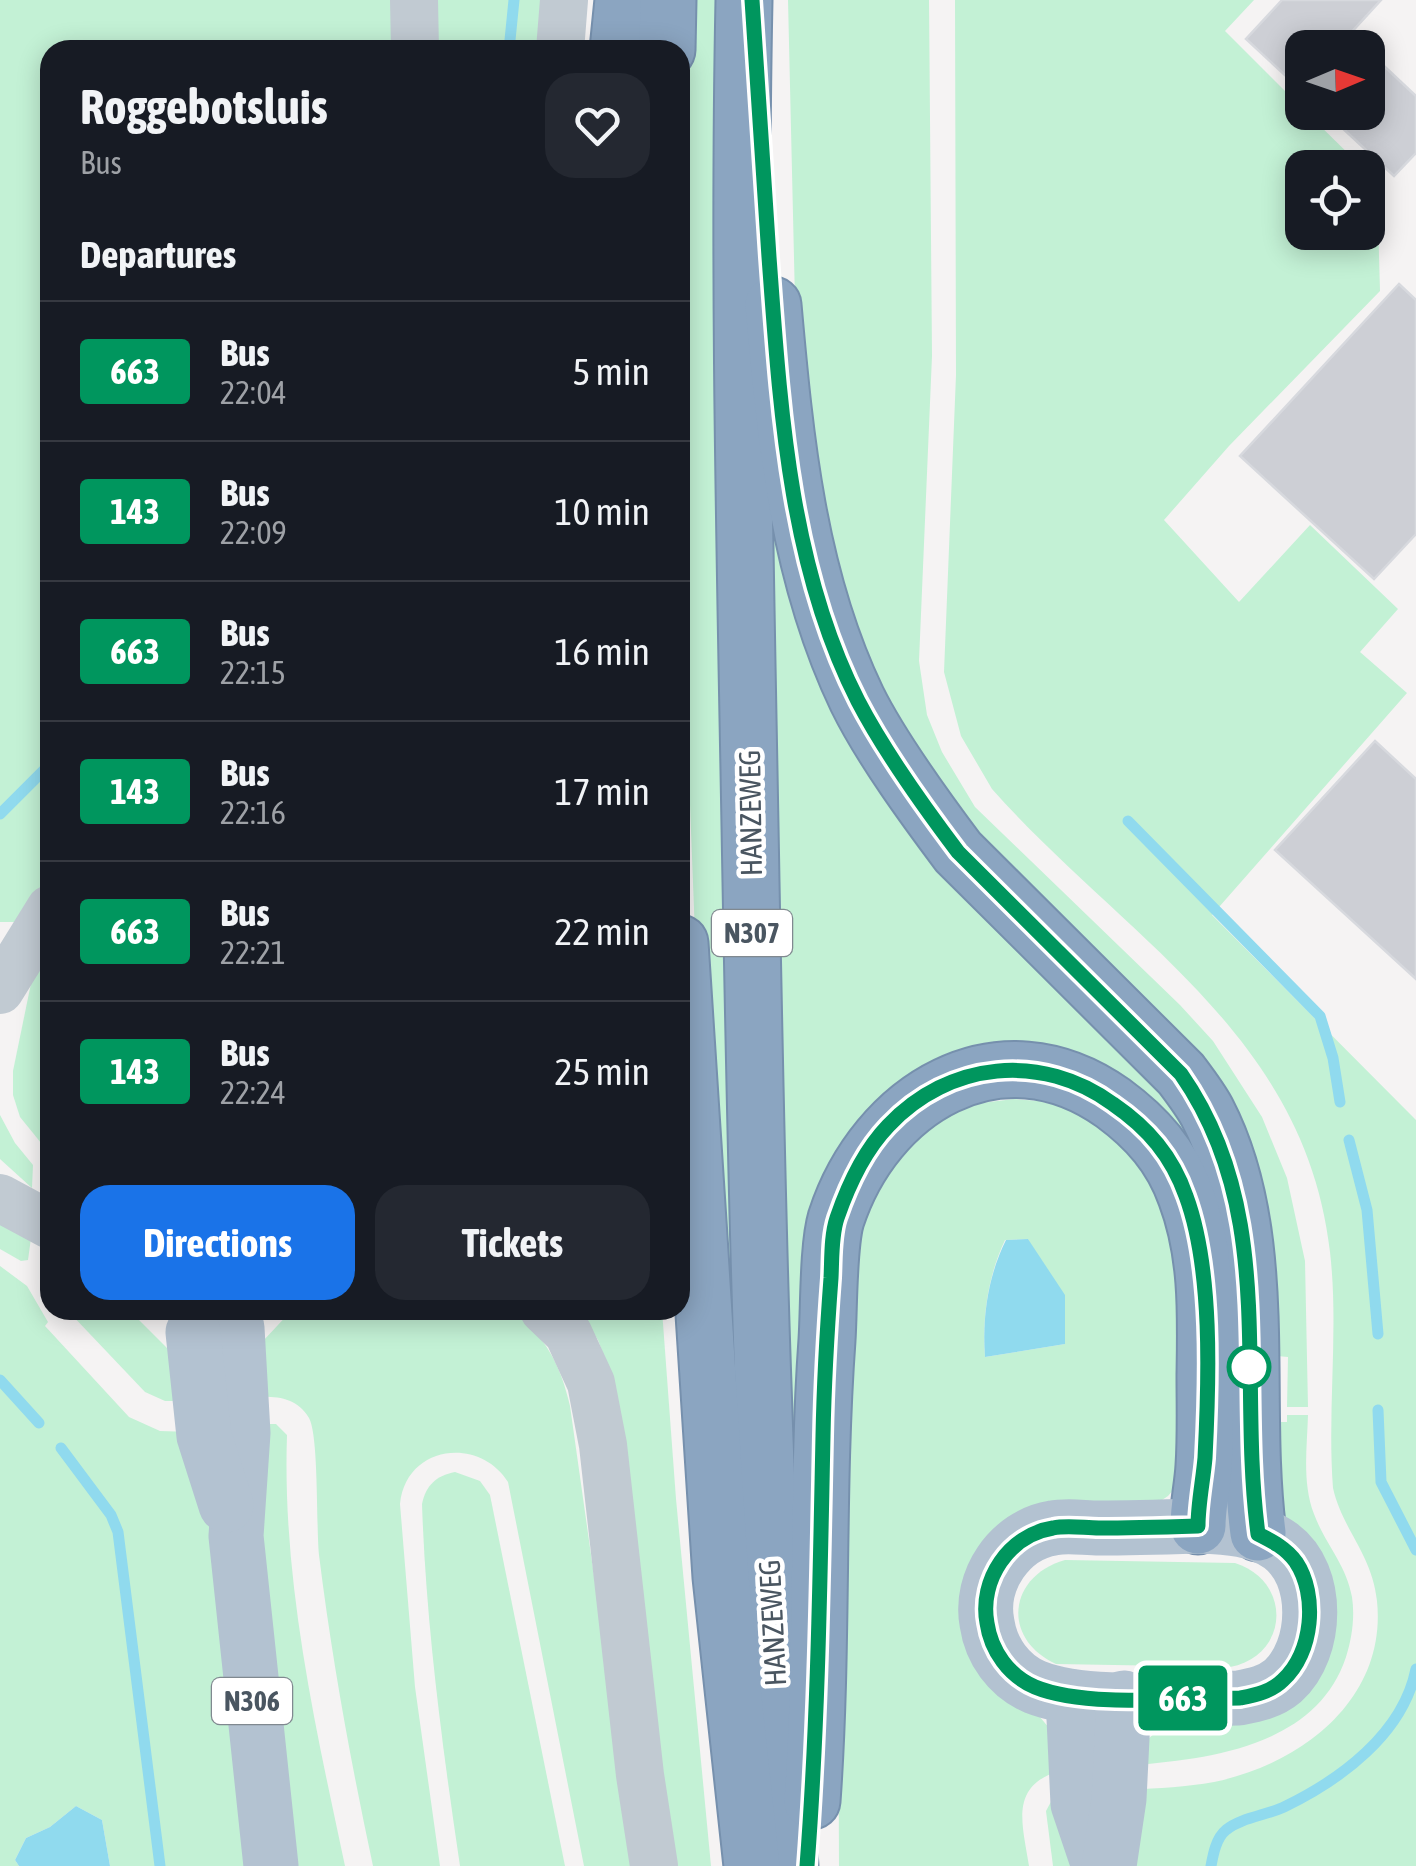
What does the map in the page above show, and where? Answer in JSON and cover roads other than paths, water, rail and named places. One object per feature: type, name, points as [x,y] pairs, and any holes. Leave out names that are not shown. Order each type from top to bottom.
[{"type":"highway","points":[[619,40],[622,0]]},
{"type":"highway","points":[[666,40],[668,0]]},
{"type":"highway","name":"N307","points":[[748,0],[783,410],[798,519],[823,613],[858,701],[958,852],[1181,1074],[1206,1110],[1230,1172],[1242,1223],[1251,1481],[1258,1534]]},
{"type":"highway","name":"HANZEWEG","points":[[748,0],[741,371],[761,1348],[770,1589],[790,1866]]},
{"type":"highway","points":[[807,1866],[817,1736],[824,1380],[835,1222],[860,1164],[888,1126],[941,1087],[979,1073],[1019,1070],[1060,1074],[1090,1086],[1140,1122],[1172,1162],[1196,1229],[1204,1280],[1205,1454],[1198,1526]]},
{"type":"highway","name":"HANZEWEG","points":[[690,1100],[720,1576],[752,1866]]},
{"type":"highway","name":"N307","points":[[690,1120],[692,1131]]},
{"type":"main road","name":"N306","points":[[211,1320],[243,1432],[236,1536],[271,1866]]},
{"type":"main road","points":[[1198,1526],[1258,1534],[1282,1546],[1297,1563],[1310,1608],[1305,1644],[1296,1664],[1282,1681],[1264,1693],[1240,1698],[1098,1698],[1026,1682],[998,1656],[988,1634],[988,1589],[1006,1554],[1035,1533],[1054,1528],[1198,1526]]},
{"type":"main road","points":[[1098,1698],[1078,1804],[1099,1866]]},
{"type":"main road","points":[[1098,1698],[1118,1799],[1110,1866]]},
{"type":"street","points":[[414,0],[415,40]]},
{"type":"street","points":[[561,40],[564,0]]},
{"type":"street","points":[[0,990],[40,925]]},
{"type":"street","points":[[554,1320],[568,1334],[591,1382],[600,1429],[654,1866]]},
{"type":"water","points":[[1028,1239],[1065,1295],[1065,1344],[985,1357],[988,1297],[1000,1254],[1006,1240]]},
{"type":"water","points":[[76,1806],[102,1820],[110,1866],[19,1866],[15,1860],[26,1838],[50,1827]]},
{"type":"waterway","points":[[510,40],[514,0]]},
{"type":"waterway","points":[[0,814],[40,774]]},
{"type":"waterway","points":[[1128,821],[1320,1016],[1333,1058],[1340,1102]]},
{"type":"waterway","points":[[1349,1140],[1367,1210],[1378,1334]]},
{"type":"waterway","points":[[0,1380],[39,1423]]},
{"type":"waterway","points":[[1378,1410],[1381,1482],[1416,1550]]},
{"type":"waterway","points":[[61,1448],[111,1515],[118,1532],[160,1866]]},
{"type":"waterway","points":[[1211,1866],[1217,1842],[1226,1830],[1305,1796],[1366,1752],[1398,1714],[1416,1669]]}]
